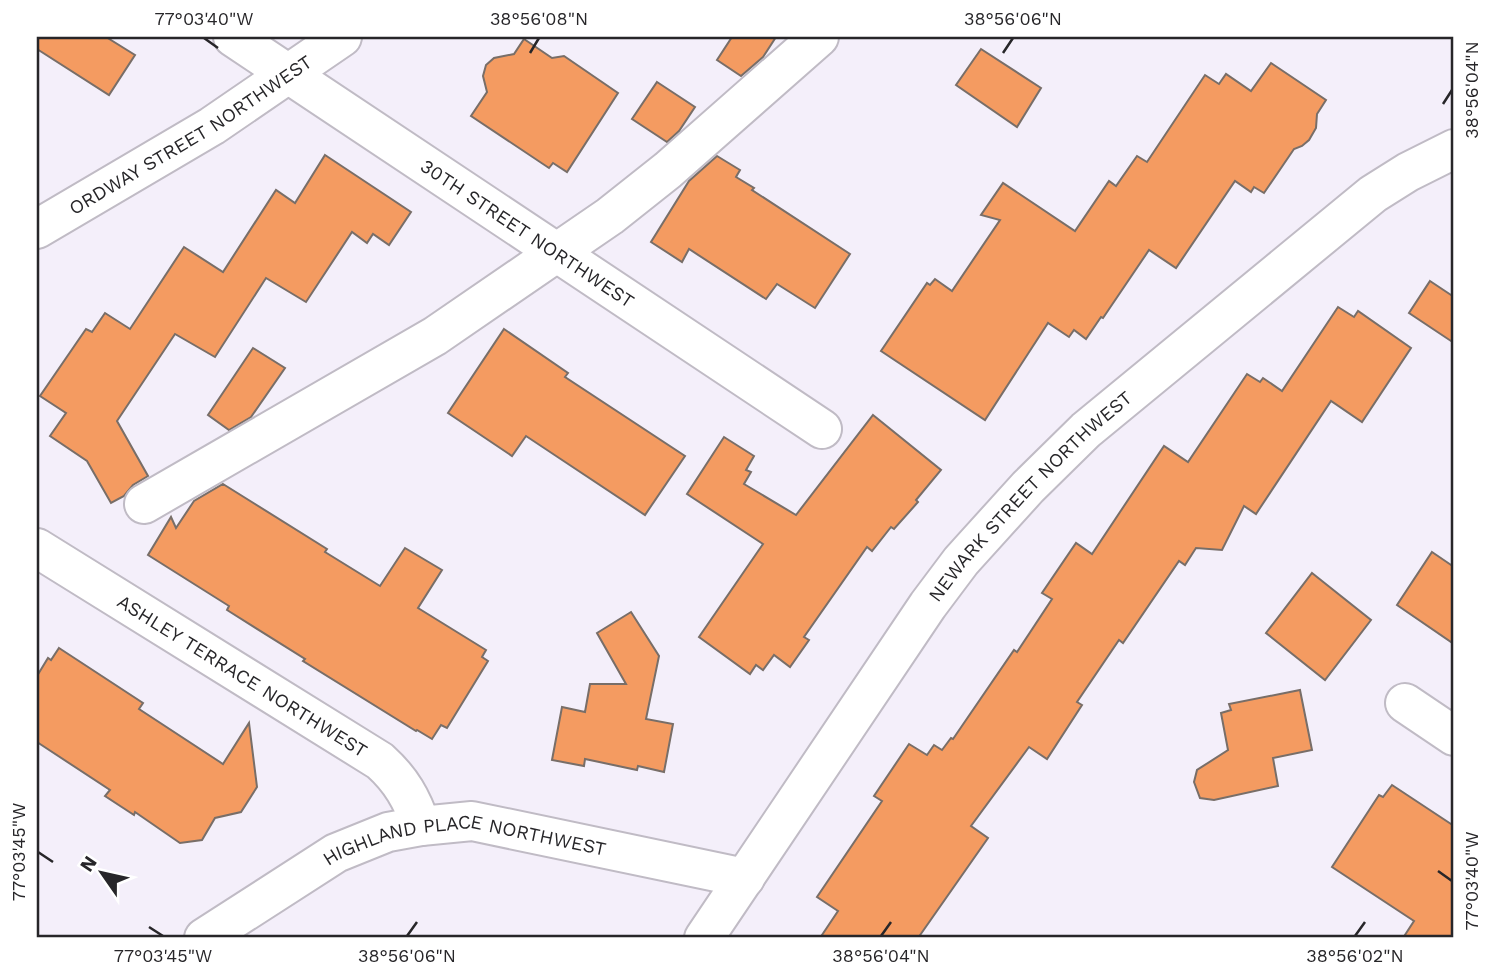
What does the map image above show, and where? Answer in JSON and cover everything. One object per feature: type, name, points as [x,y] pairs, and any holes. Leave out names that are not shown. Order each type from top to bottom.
[{"type":"street","name":"30TH STREET NORTHWEST","points":[[233,37],[822,429]]},
{"type":"street","name":"ORDWAY STREET NORTHWEST","points":[[37,229],[212,127],[342,37]]},
{"type":"street","points":[[144,504],[435,337],[610,216],[668,170],[819,37]]},
{"type":"street","name":"NEWARK STREET NORTHWEST","points":[[704,938],[928,605],[961,561],[1028,487],[1086,430],[1357,207],[1408,172],[1454,149]]},
{"type":"street","name":"ASHLEY TERRACE NORTHWEST","points":[[37,548],[380,761],[404,786],[421,826]]},
{"type":"street","points":[[1405,702],[1454,736]]},
{"type":"street","name":"HIGHLAND PLACE NORTHWEST","points":[[204,938],[336,853],[388,832],[421,826],[472,821],[744,878]]},
{"type":"building","points":[[37,37],[106,37],[135,55],[109,95],[37,49]]},
{"type":"building","points":[[732,37],[776,37],[763,57],[741,76],[717,60]]},
{"type":"building","points":[[524,39],[552,58],[564,56],[618,93],[567,172],[553,163],[549,168],[471,116],[487,92],[483,76],[486,65],[494,58],[514,54]]},
{"type":"building","points":[[981,49],[1041,88],[1017,127],[956,85]]},
{"type":"building","points":[[1271,63],[1326,100],[1317,114],[1316,128],[1309,140],[1294,149],[1264,193],[1254,187],[1251,192],[1235,181],[1176,268],[1149,250],[1086,339],[1074,330],[1069,337],[1048,323],[985,420],[881,351],[927,283],[930,285],[935,279],[952,291],[1000,220],[981,215],[1003,183],[1075,231],[1109,181],[1116,186],[1137,156],[1147,162],[1205,75],[1219,84],[1226,74],[1251,91]]},
{"type":"building","points":[[657,82],[695,107],[679,131],[667,142],[632,119]]},
{"type":"building","points":[[325,155],[411,212],[389,245],[373,234],[367,243],[352,232],[306,302],[266,278],[215,357],[175,334],[117,421],[148,476],[111,503],[87,461],[50,436],[66,413],[40,396],[86,329],[92,332],[105,313],[130,329],[184,247],[223,272],[276,190],[295,203]]},
{"type":"building","points":[[717,156],[740,170],[736,177],[754,188],[752,190],[850,254],[815,308],[777,284],[766,299],[689,249],[682,262],[651,242],[689,181]]},
{"type":"building","points":[[1430,281],[1454,297],[1454,343],[1409,313]]},
{"type":"building","points":[[1338,307],[1354,317],[1358,311],[1411,348],[1362,422],[1331,401],[1256,514],[1244,506],[1222,550],[1196,548],[1185,565],[1179,561],[1123,643],[1119,640],[1077,702],[1082,705],[1047,759],[1029,747],[971,826],[988,838],[918,938],[820,938],[838,911],[817,897],[882,801],[874,796],[909,744],[927,755],[934,745],[942,750],[951,738],[953,739],[1052,599],[1042,593],[1076,543],[1092,554],[1164,446],[1188,462],[1247,374],[1260,382],[1263,378],[1282,391]]},
{"type":"building","points":[[504,329],[568,373],[565,377],[685,456],[645,515],[526,436],[512,456],[448,413]]},
{"type":"building","points":[[253,348],[285,368],[251,417],[229,430],[208,415]]},
{"type":"building","points":[[873,415],[941,470],[894,529],[891,527],[872,551],[867,547],[804,637],[809,640],[790,667],[774,655],[763,670],[756,665],[750,674],[699,637],[763,544],[687,494],[724,437],[754,456],[746,470],[751,472],[744,484],[796,515]]},
{"type":"building","points":[[223,484],[327,549],[325,552],[380,586],[405,548],[442,570],[418,608],[486,650],[482,657],[488,661],[447,728],[441,725],[432,739],[416,731],[303,661],[305,659],[227,610],[229,606],[148,555],[171,517],[176,528],[194,501]]},
{"type":"building","points":[[1432,552],[1454,567],[1454,644],[1397,605]]},
{"type":"building","points":[[1312,573],[1371,620],[1325,680],[1266,633]]},
{"type":"building","points":[[631,612],[659,656],[646,719],[673,724],[664,772],[638,766],[637,770],[585,759],[584,766],[552,760],[562,707],[585,712],[590,684],[626,684],[597,633]]},
{"type":"building","points":[[59,648],[143,703],[139,709],[223,764],[249,723],[257,787],[241,812],[215,818],[202,840],[180,843],[135,812],[134,815],[105,796],[110,790],[37,742],[37,676],[48,658],[51,660]]},
{"type":"building","points":[[1300,690],[1312,750],[1273,758],[1278,786],[1214,800],[1200,798],[1194,782],[1197,770],[1228,750],[1221,713],[1231,710],[1229,704]]},
{"type":"building","points":[[1392,785],[1454,826],[1454,938],[1403,938],[1414,921],[1332,867],[1379,795],[1383,797]]}]
